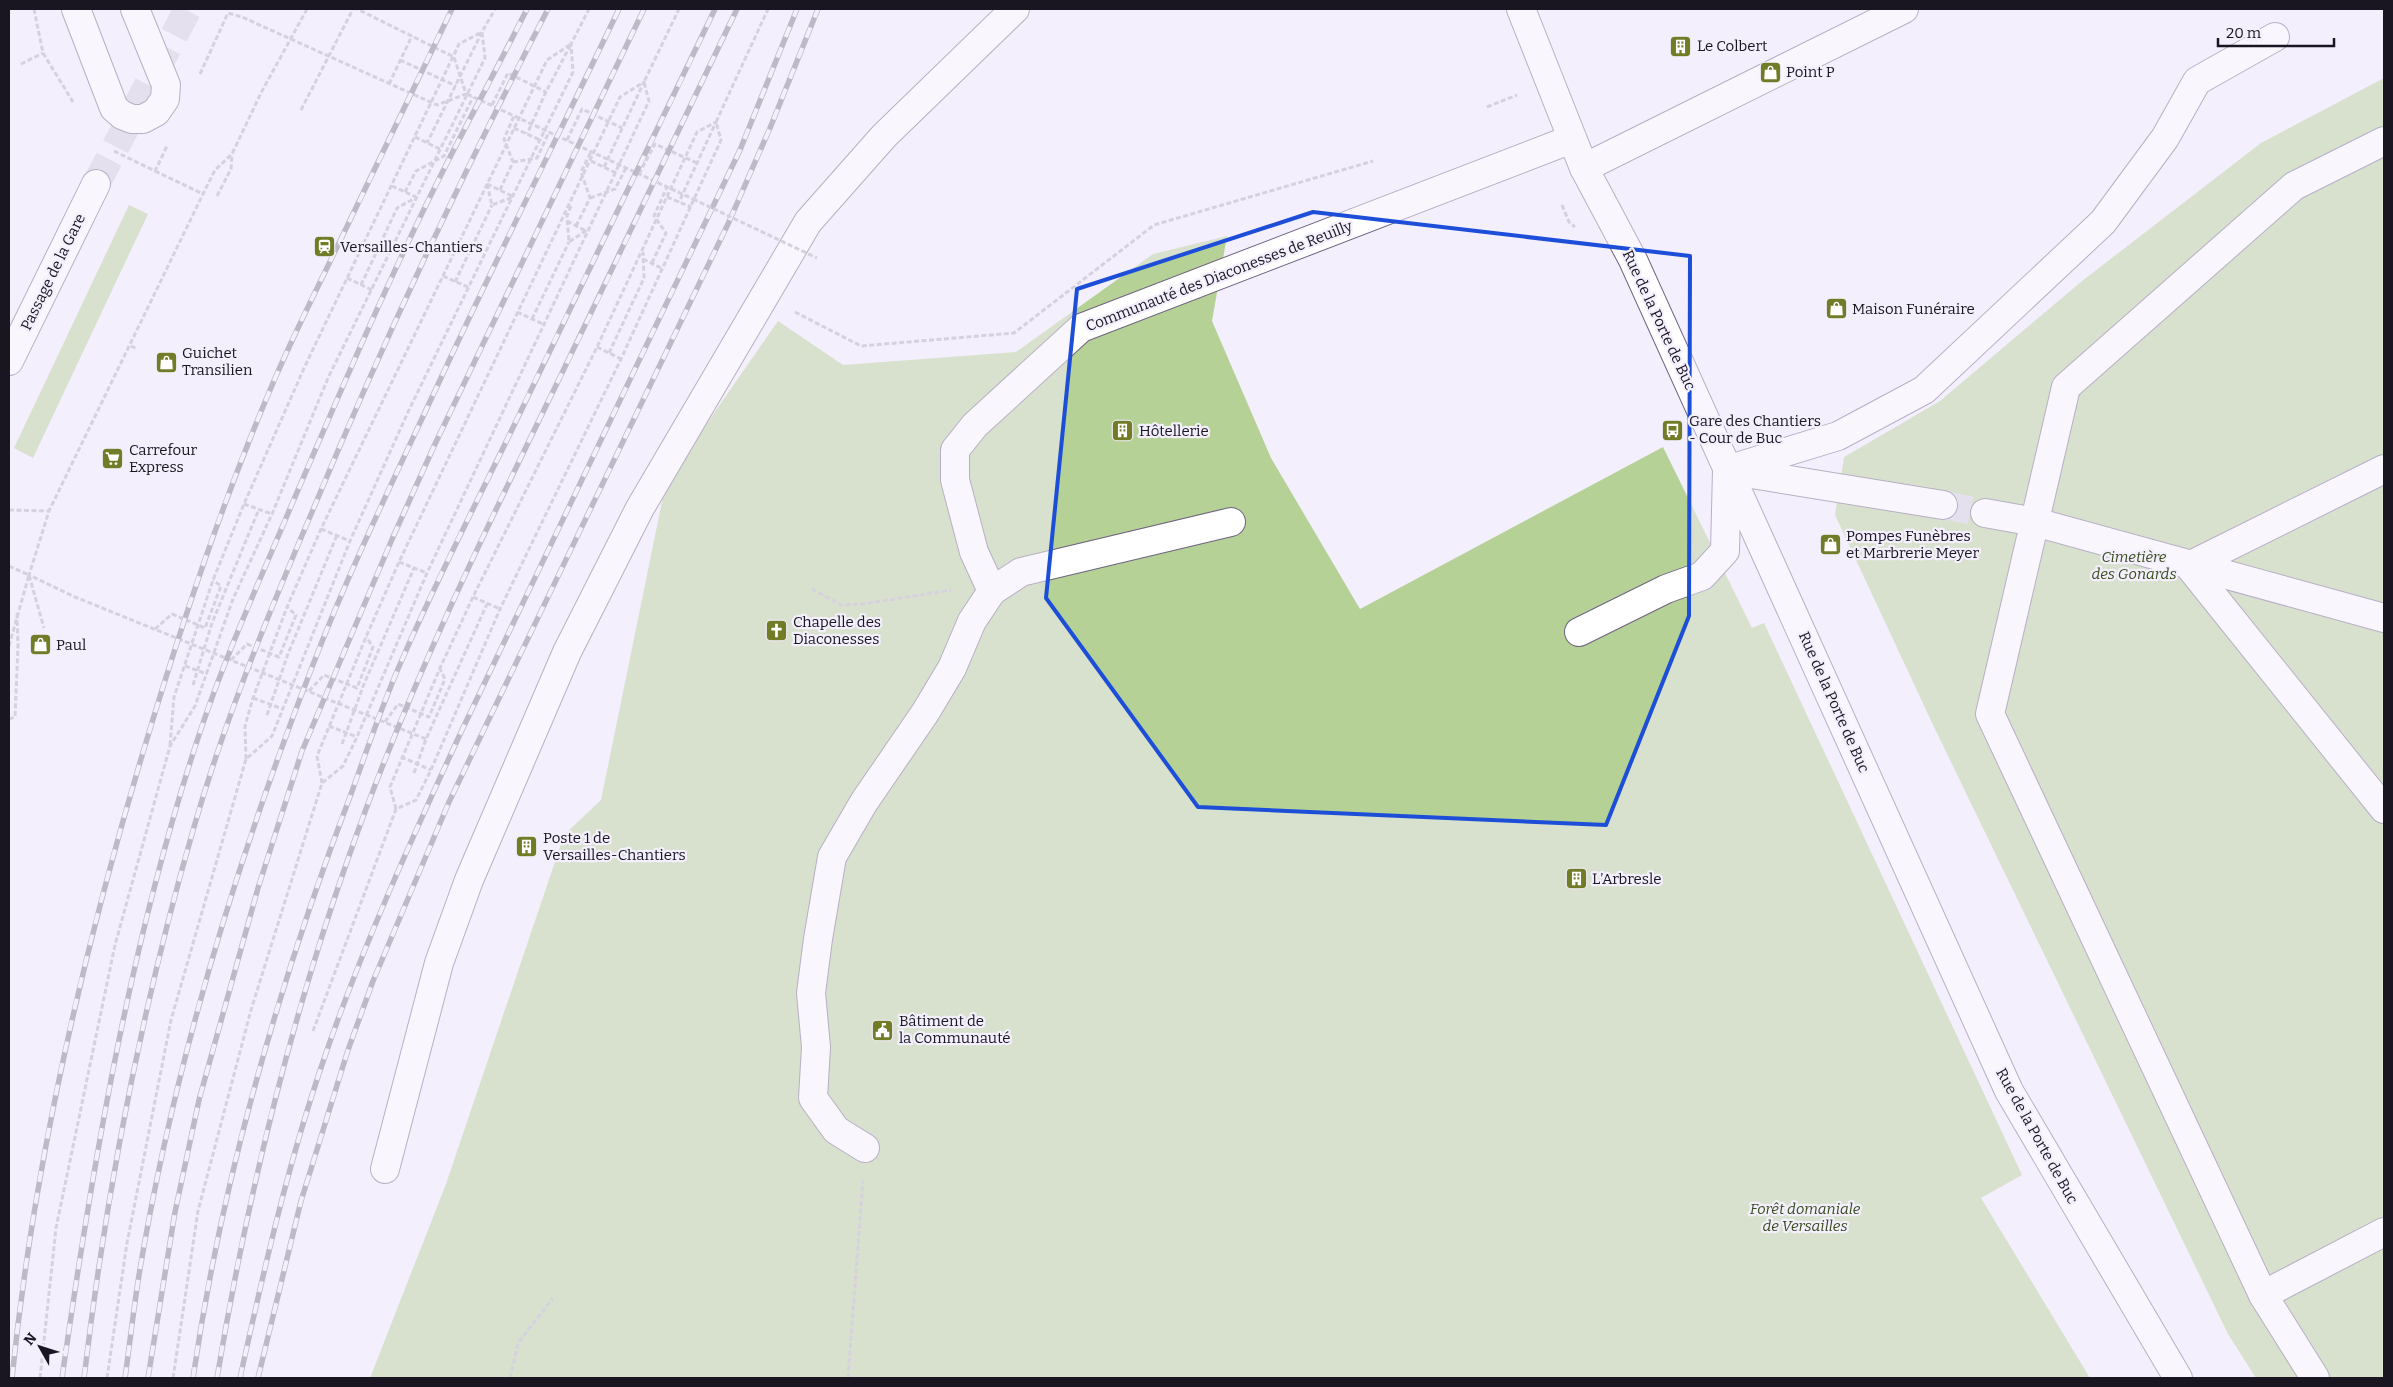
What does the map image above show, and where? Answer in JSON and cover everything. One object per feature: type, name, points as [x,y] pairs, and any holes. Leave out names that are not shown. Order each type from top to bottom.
[{"type":"main road","points":[[76,9],[111,103],[122,115],[132,119],[143,118],[156,112],[165,100],[166,85],[135,9]]},
{"type":"main road","points":[[385,1169],[439,962],[469,880],[567,652],[640,508],[808,222],[884,136],[1015,9]]},
{"type":"main road","name":"Rue de la Porte de Buc","points":[[1522,9],[1584,168],[1633,260],[2009,1091],[2178,1378]]},
{"type":"main road","points":[[1584,168],[1904,9]]},
{"type":"main road","points":[[1727,470],[1838,436],[1924,390],[2103,222],[2165,138],[2197,81],[2275,37]]},
{"type":"main road","name":"Communauté des Diaconesses de Reuilly","points":[[992,591],[974,552],[954,480],[955,450],[975,425],[1082,328],[1572,138]]},
{"type":"main road","points":[[2315,1378],[2264,1295],[1990,714],[2066,387],[2294,186],[2384,141]]},
{"type":"main road","name":"Passage de la Gare","points":[[9,361],[96,184]]},
{"type":"main road","points":[[2189,566],[2384,469]]},
{"type":"main road","points":[[1727,470],[1943,505]]},
{"type":"main road","points":[[1579,632],[1666,588],[1702,576],[1726,551],[1727,470]]},
{"type":"main road","points":[[1985,513],[2035,522],[2189,566],[2384,618]]},
{"type":"main road","points":[[865,1148],[836,1130],[813,1098],[816,1047],[811,993],[832,857],[864,802],[926,713],[952,668],[972,621],[992,591],[1021,572],[1230,522]]},
{"type":"main road","points":[[2189,566],[2384,809]]},
{"type":"main road","points":[[2264,1295],[2384,1232]]},
{"type":"path","points":[[9,646],[16,613],[49,511],[131,346],[215,170],[232,154],[262,91],[307,9]]},
{"type":"path","points":[[301,110],[355,9],[454,57],[466,94]]},
{"type":"path","points":[[427,143],[495,9]]},
{"type":"path","points":[[527,134],[546,92],[589,9]]},
{"type":"path","points":[[604,167],[678,9]]},
{"type":"path","points":[[679,202],[768,9]]},
{"type":"path","points":[[242,17],[437,105],[466,94],[822,261]]},
{"type":"path","points":[[40,1378],[56,1228],[115,945],[170,746],[174,697],[213,580],[244,504],[305,366],[459,44],[482,32]]},
{"type":"path","points":[[170,746],[195,706],[233,599],[272,514],[328,378],[485,58],[482,32]]},
{"type":"path","points":[[389,84],[412,36]]},
{"type":"path","points":[[107,1378],[126,1243],[171,1020],[246,759],[245,726],[253,698],[287,607],[321,530],[547,60],[571,44]]},
{"type":"path","points":[[246,759],[272,736],[350,541],[408,412],[573,72],[571,44]]},
{"type":"path","points":[[22,64],[43,53]]},
{"type":"path","points":[[400,60],[456,86]]},
{"type":"path","points":[[492,106],[508,73],[546,92]]},
{"type":"path","points":[[173,1378],[198,1211],[251,1010],[322,783],[317,756],[366,636],[399,562],[620,97],[644,82]]},
{"type":"path","points":[[322,783],[343,766],[357,737],[427,573],[649,102],[644,82]]},
{"type":"path","points":[[1488,107],[1517,95]]},
{"type":"path","points":[[405,192],[416,171],[444,156],[473,97]]},
{"type":"path","points":[[566,140],[582,109],[622,128]]},
{"type":"path","points":[[500,190],[513,162],[504,139],[514,116]]},
{"type":"path","points":[[313,1031],[396,809],[390,787],[440,668],[472,597],[597,347],[697,132],[716,122]]},
{"type":"path","points":[[396,809],[416,800],[431,770],[500,609],[621,359],[721,140],[716,122]]},
{"type":"path","points":[[514,128],[540,140]]},
{"type":"path","points":[[513,162],[538,158],[549,132]]},
{"type":"path","points":[[415,137],[440,149]]},
{"type":"path","points":[[639,174],[655,144],[697,163]]},
{"type":"path","points":[[455,282],[492,205],[487,184],[506,146]]},
{"type":"path","points":[[590,152],[581,172],[590,198]]},
{"type":"path","points":[[217,196],[231,169],[232,154]]},
{"type":"path","points":[[492,205],[512,197],[530,159]]},
{"type":"path","points":[[591,161],[616,173]]},
{"type":"path","points":[[799,303],[795,311],[861,346],[1014,333],[1154,225],[1373,161]]},
{"type":"path","points":[[361,285],[397,208],[417,197],[434,162]]},
{"type":"path","points":[[576,226],[590,198],[615,189],[626,168]]},
{"type":"path","points":[[155,171],[203,194]]},
{"type":"path","points":[[225,180],[230,183]]},
{"type":"path","points":[[569,242],[567,216],[583,181]]},
{"type":"path","points":[[487,184],[513,196]]},
{"type":"path","points":[[392,186],[416,198]]},
{"type":"path","points":[[652,263],[666,233],[654,216],[667,187]]},
{"type":"path","points":[[532,319],[569,242],[592,227],[608,192]]},
{"type":"path","points":[[667,197],[690,207]]},
{"type":"path","points":[[562,219],[588,232]]},
{"type":"path","points":[[609,353],[644,278],[643,251],[658,221]]},
{"type":"path","points":[[639,257],[663,268]]},
{"type":"path","points":[[443,276],[468,288]]},
{"type":"path","points":[[347,278],[372,290]]},
{"type":"path","points":[[518,312],[545,325]]},
{"type":"path","points":[[131,346],[137,349]]},
{"type":"path","points":[[597,347],[621,359]]},
{"type":"path","points":[[244,504],[272,514]]},
{"type":"path","points":[[9,510],[49,511]]},
{"type":"path","points":[[193,685],[212,623],[259,510]]},
{"type":"path","points":[[321,530],[350,541]]},
{"type":"path","points":[[267,715],[288,654],[337,535]]},
{"type":"path","points":[[399,562],[427,573]]},
{"type":"path","points":[[9,566],[75,597],[426,739]]},
{"type":"path","points":[[342,744],[364,684],[414,568]]},
{"type":"path","points":[[29,575],[44,628]]},
{"type":"path","points":[[156,629],[172,614],[205,628],[221,586],[213,580]]},
{"type":"path","points":[[812,589],[841,605],[863,604],[945,589]]},
{"type":"path","points":[[472,597],[500,609]]},
{"type":"path","points":[[414,773],[426,739],[487,604]]},
{"type":"path","points":[[231,660],[247,644],[279,657],[296,615],[287,607]]},
{"type":"path","points":[[9,719],[15,717],[18,646],[16,613]]},
{"type":"path","points":[[309,691],[324,675],[357,688],[373,647],[366,636]]},
{"type":"path","points":[[185,666],[207,674]]},
{"type":"path","points":[[385,722],[398,704],[429,717],[445,679],[440,668]]},
{"type":"path","points":[[196,670],[196,679]]},
{"type":"path","points":[[253,698],[282,709]]},
{"type":"path","points":[[269,704],[269,709]]},
{"type":"path","points":[[329,726],[357,737]]},
{"type":"path","points":[[344,732],[345,739]]},
{"type":"path","points":[[401,757],[431,770]]},
{"type":"path","points":[[848,1378],[865,1148]]},
{"type":"path","points":[[510,1378],[518,1343],[553,1298]]},
{"type":"highlighted area","points":[[1313,212],[1690,256],[1689,616],[1606,825],[1198,807],[1046,598],[1077,289]]},
{"type":"green space","name":"Cimetière des Gonards","points":[[2384,78],[2384,1378],[2256,1378],[2228,1334],[1934,727],[1835,515],[1844,457],[1940,401],[2082,281],[2261,143]]},
{"type":"green space","points":[[129,205],[148,214],[33,458],[14,448]]},
{"type":"green space","name":"Forêt domaniale de Versailles","points":[[1227,236],[1212,321],[1271,458],[1360,609],[1663,447],[1752,628],[1764,623],[2022,1175],[1981,1198],[2090,1378],[370,1378],[446,1184],[564,835],[601,800],[666,482],[778,321],[843,365],[1016,352],[1153,254]]},
{"type":"tunnel","points":[[96,184],[188,9]]},
{"type":"tunnel","points":[[1943,505],[1985,513]]},
{"type":"railway","points":[[12,1378],[34,1216],[64,1055],[102,896],[147,739],[176,647],[206,556],[257,420],[276,376],[452,9]]},
{"type":"railway","points":[[62,1378],[87,1216],[116,1054],[153,893],[199,735],[243,618],[366,333],[425,206],[527,9]]},
{"type":"railway","points":[[84,1378],[103,1239],[142,1031],[175,894],[219,747],[279,589],[395,321],[485,133],[548,9]]},
{"type":"railway","points":[[125,1378],[138,1283],[154,1191],[190,1037],[235,885],[286,736],[328,626],[375,520],[484,287],[619,9]]},
{"type":"railway","points":[[148,1378],[175,1212],[199,1100],[258,888],[302,751],[393,537],[435,444],[644,9]]},
{"type":"railway","points":[[193,1378],[205,1303],[220,1229],[256,1082],[300,937],[381,711],[439,579],[715,9]]},
{"type":"railway","points":[[217,1378],[256,1179],[288,1049],[327,920],[372,794],[421,673],[475,553],[737,9]]},
{"type":"railway","points":[[240,1378],[268,1255],[300,1133],[326,1053],[356,971],[407,850],[462,730],[740,150],[797,9]]},
{"type":"railway","points":[[258,1378],[301,1201],[348,1050],[373,981],[449,802],[728,224],[770,128],[818,9]]},
{"type":"place","name":"Le Colbert","points":[[1681,46]]},
{"type":"place","name":"Point P","points":[[1770,72]]},
{"type":"place","name":"Versailles-Chantiers","points":[[324,247]]},
{"type":"place","name":"Maison Funéraire","points":[[1836,309]]},
{"type":"place","name":"Guichet Transilien","points":[[166,362]]},
{"type":"place","name":"Gare des Chantiers - Cour de Buc","points":[[1673,430]]},
{"type":"place","name":"Hôtellerie","points":[[1123,431]]},
{"type":"place","name":"Carrefour Express","points":[[113,459]]},
{"type":"place","name":"Pompes Funèbres et Marbrerie Meyer","points":[[1830,545]]},
{"type":"place","name":"Chapelle des Diaconesses","points":[[777,631]]},
{"type":"place","name":"Paul","points":[[40,645]]},
{"type":"place","name":"Poste 1 de Versailles-Chantiers","points":[[527,847]]},
{"type":"place","name":"L’Arbresle","points":[[1576,879]]},
{"type":"place","name":"Bâtiment de la Communauté","points":[[883,1030]]}]
